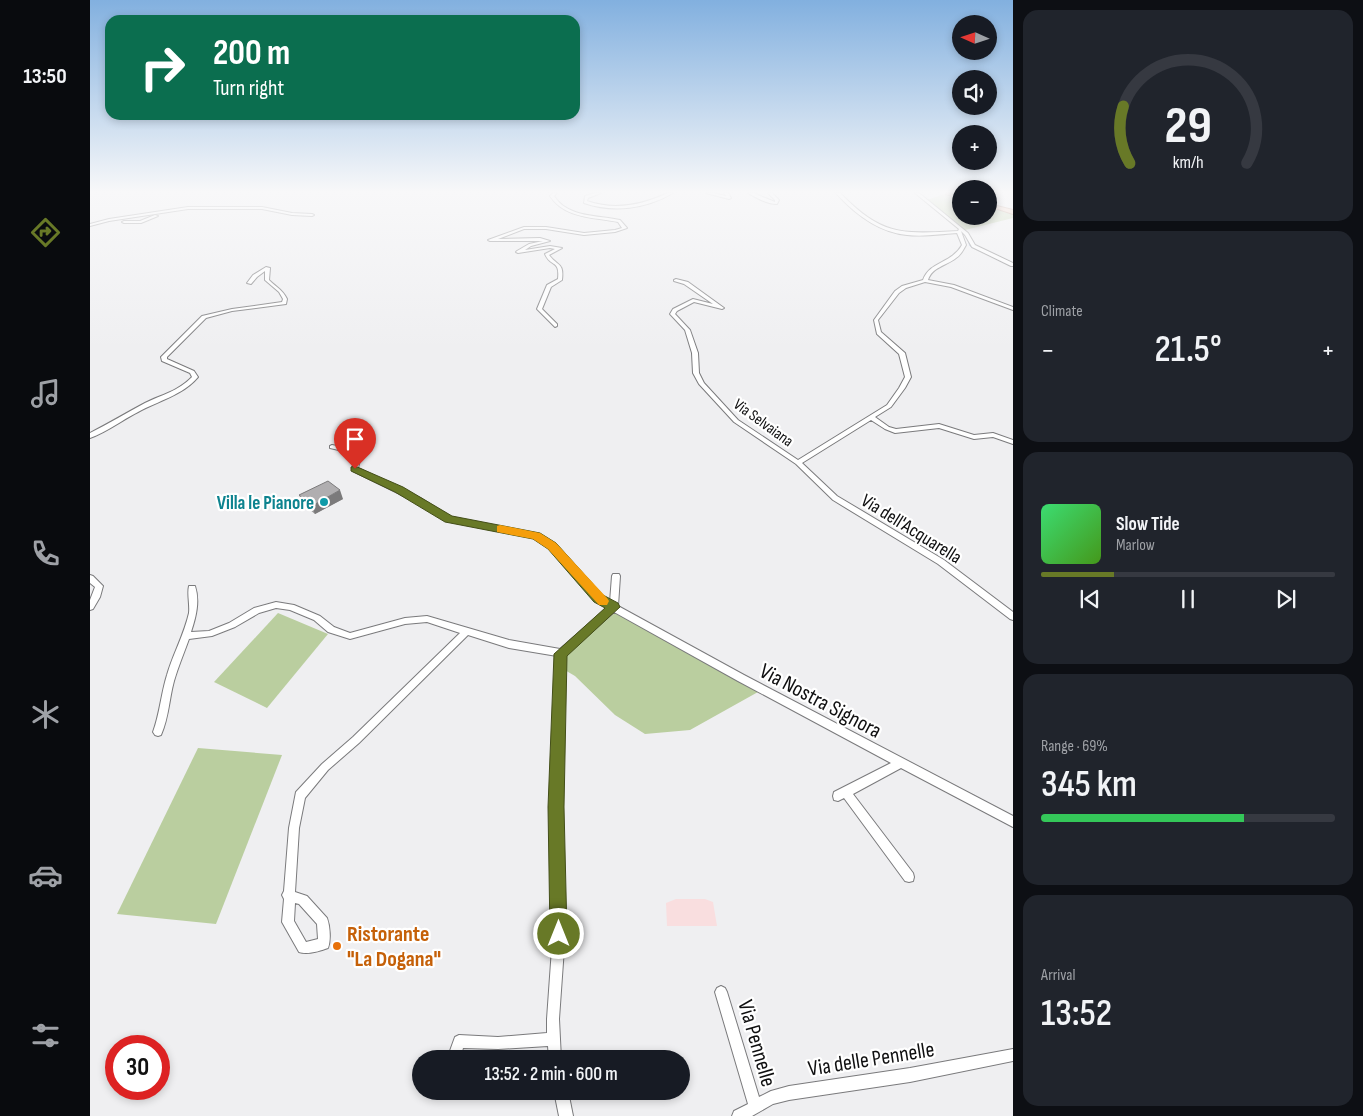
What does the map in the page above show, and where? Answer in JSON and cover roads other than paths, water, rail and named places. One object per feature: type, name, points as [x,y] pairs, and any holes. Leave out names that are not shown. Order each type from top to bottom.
[{"type":"street","points":[[530,245],[518,252],[550,247],[560,248],[547,254],[559,266],[560,280],[548,286],[539,309],[555,325]]},
{"type":"street","points":[[925,280],[929,271],[958,256],[964,245]]},
{"type":"street","points":[[973,245],[1013,265]]},
{"type":"street","points":[[90,436],[149,403],[182,390],[190,384],[195,377],[192,372],[164,360],[164,357],[204,317],[232,310],[284,303],[283,293],[278,286],[267,280],[268,268],[255,276],[249,283]]},
{"type":"street","name":"Via Selvaiana","points":[[676,280],[686,283],[722,308],[693,300],[674,310],[672,314],[687,330],[695,353],[696,373],[702,384],[736,422],[798,463]]},
{"type":"street","points":[[798,463],[889,406],[908,377],[902,353],[879,333],[876,320],[897,292],[925,280],[952,286],[1013,308]]},
{"type":"street","points":[[872,417],[887,428],[895,431],[938,426],[974,437],[993,435],[1013,442]]},
{"type":"street","name":"Via Nostra Signora","points":[[332,447],[346,449],[357,460],[355,469],[406,494],[449,519],[536,536],[552,546],[599,598],[614,607],[741,678],[1013,822]]},
{"type":"street","name":"Via dell'Acquarella","points":[[798,463],[835,498],[941,562],[1013,617]]},
{"type":"street","points":[[555,1050],[554,989],[559,934],[556,807],[561,654],[614,607],[616,576]]},
{"type":"street","points":[[90,578],[98,586],[96,597],[90,607]]},
{"type":"street","points":[[158,732],[165,717],[170,682],[188,636],[194,596],[192,588]]},
{"type":"street","points":[[188,636],[209,634],[232,625],[257,610],[276,605],[291,606],[317,618],[331,630],[350,636],[405,621],[427,619],[509,644],[561,654]]},
{"type":"street","points":[[288,895],[303,900],[324,922],[324,944],[303,948],[288,922],[288,895],[294,828],[300,796],[325,767],[362,734],[466,632]]},
{"type":"street","points":[[900,763],[841,794],[909,877]]},
{"type":"street","name":"Via Pennelle","points":[[721,992],[755,1106]]},
{"type":"street","points":[[456,1050],[459,1041],[498,1044],[554,1039]]},
{"type":"street","name":"Via delle Pennelle","points":[[739,1116],[755,1106],[789,1093],[910,1075],[1013,1055]]},
{"type":"street","points":[[563,1100],[566,1116]]},
{"type":"waterway","points":[[970,245],[981,251]]},
{"type":"place","name":"Villa le Pianore","points":[[324,502]]},
{"type":"place","name":"Ristorante \"La Dogana\"","points":[[337,946]]}]
